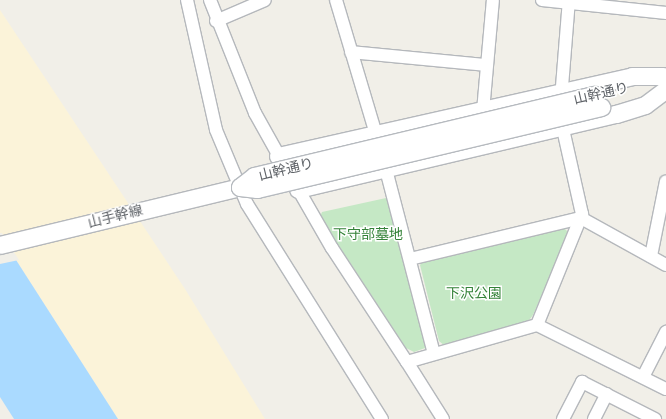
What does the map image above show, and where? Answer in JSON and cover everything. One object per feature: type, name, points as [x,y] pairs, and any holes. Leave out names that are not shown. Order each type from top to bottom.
[{"type":"street","points":[[187,0],[216,130],[237,187],[280,260],[382,419]]},
{"type":"street","points":[[210,0],[216,20],[255,113],[278,156],[337,255],[443,419]]},
{"type":"street","points":[[216,20],[265,0]]},
{"type":"street","points":[[336,0],[376,134],[434,354]]},
{"type":"street","points":[[483,111],[493,0]]},
{"type":"street","points":[[542,0],[569,1],[666,14]]},
{"type":"street","points":[[538,325],[582,214],[561,127],[561,92],[569,1]]},
{"type":"street","points":[[352,52],[486,65]]},
{"type":"street","points":[[278,156],[483,111],[639,74],[665,82],[639,108],[298,189]]},
{"type":"street","name":"山幹通り","points":[[237,187],[257,189],[598,101],[665,82]]},
{"type":"street","points":[[651,256],[666,181]]},
{"type":"street","name":"山手幹線","points":[[0,245],[237,187]]},
{"type":"street","points":[[410,259],[581,218],[666,265]]},
{"type":"street","points":[[407,362],[538,325],[666,389]]},
{"type":"street","points":[[643,377],[666,332]]},
{"type":"street","points":[[563,419],[582,382],[654,419]]},
{"type":"street","points":[[594,419],[607,394]]},
{"type":"green space","name":"下守部墓地","points":[[386,198],[391,202],[426,344],[425,348],[414,352],[406,348],[320,217],[322,212]]},
{"type":"green space","name":"下沢公園","points":[[564,228],[569,233],[533,315],[527,323],[445,346],[439,341],[420,265],[423,261]]},
{"type":"sand","points":[[0,10],[185,289],[265,419],[118,419],[0,235]]},
{"type":"water","points":[[0,235],[118,419],[14,419],[0,397]]},
{"type":"pier","points":[[0,233],[2,233],[19,260],[0,264]]}]
